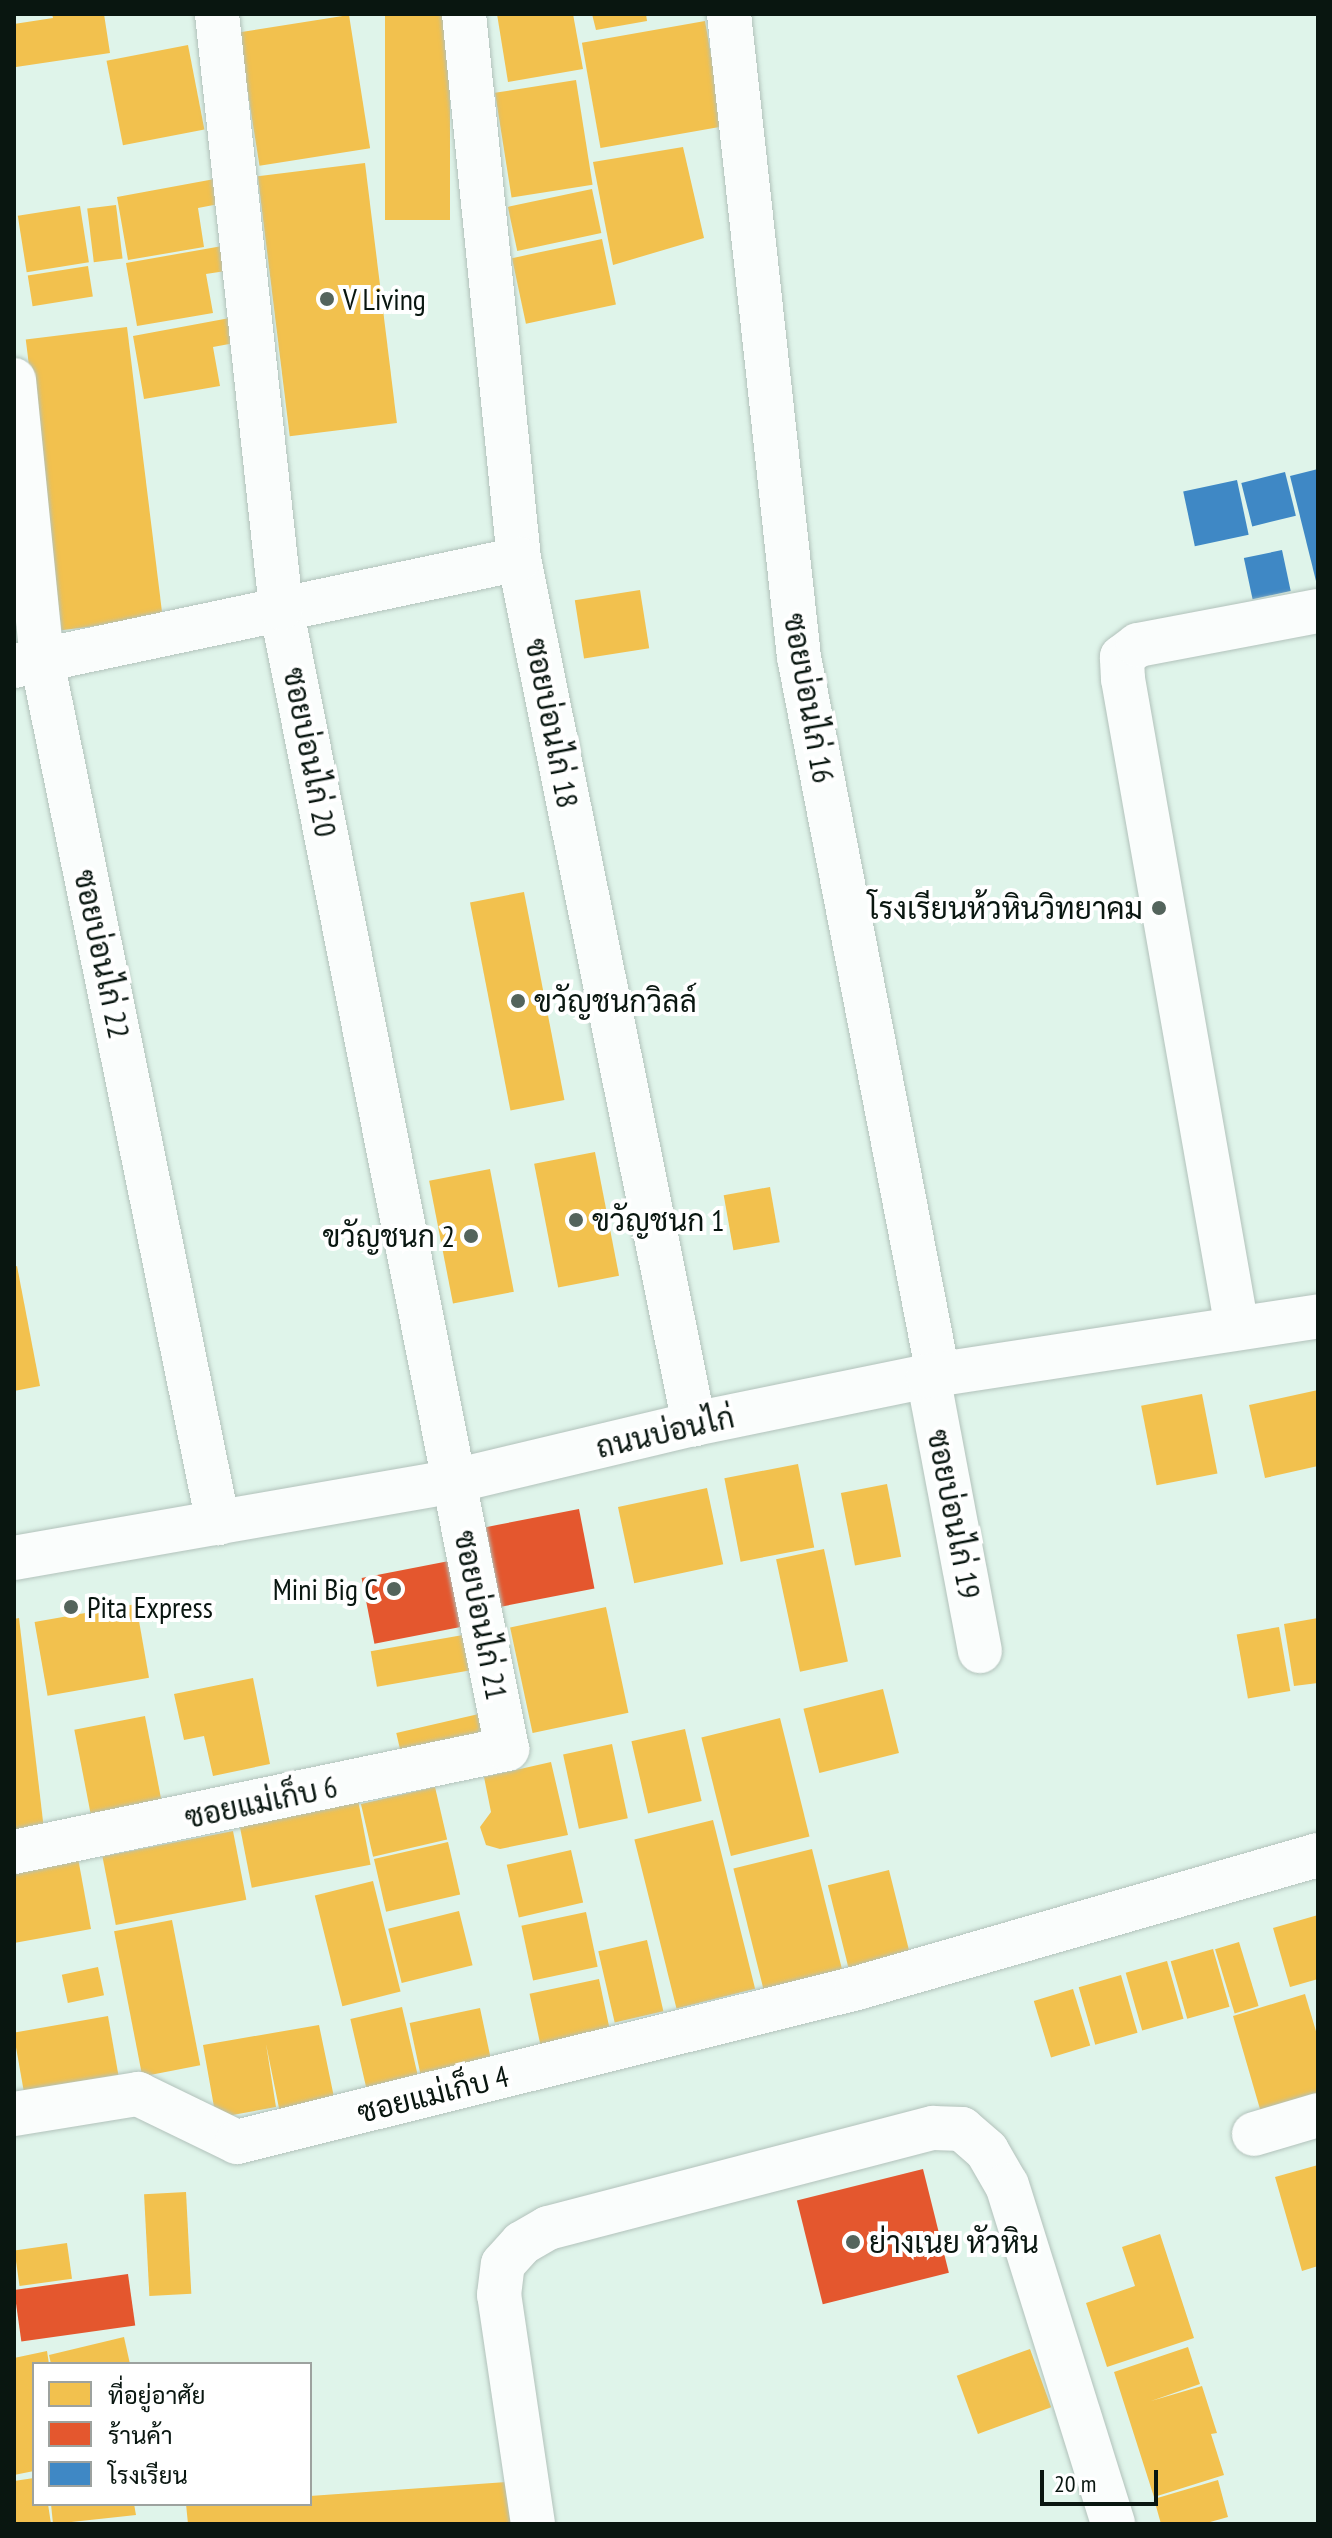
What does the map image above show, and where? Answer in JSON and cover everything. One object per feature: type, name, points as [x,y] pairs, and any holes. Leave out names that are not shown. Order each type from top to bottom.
[{"type":"street","name":"ซอยบ่อนไก่ 20","points":[[217,14],[281,608],[454,1481]]},
{"type":"street","name":"ซอยบ่อนไก่ 18","points":[[464,14],[519,559],[694,1424]]},
{"type":"street","name":"ซอยบ่อนไก่ 16","points":[[729,14],[799,657],[933,1375]]},
{"type":"street","name":"ซอยบ่อนไก่ 22","points":[[14,380],[28,663],[218,1523]]},
{"type":"street","points":[[28,663],[519,559]]},
{"type":"street","points":[[1237,1328],[1123,679],[1122,657],[1138,645],[1318,611]]},
{"type":"street","name":"ถนนบ่อนไก่","points":[[14,1558],[454,1481],[694,1424],[933,1375],[1318,1316]]},
{"type":"street","name":"ซอยบ่อนไก่ 19","points":[[933,1375],[980,1651]]},
{"type":"street","name":"ซอยบ่อนไก่ 21","points":[[454,1481],[507,1749]]},
{"type":"street","name":"ซอยแม่เก็บ 6","points":[[14,1852],[507,1749]]},
{"type":"street","name":"ซอยแม่เก็บ 4","points":[[14,2114],[138,2094],[237,2142],[857,1988],[1318,1855]]},
{"type":"street","points":[[1254,2134],[1318,2115]]},
{"type":"street","points":[[533,2524],[499,2295],[503,2264],[522,2243],[548,2228],[933,2128],[962,2129],[987,2151],[1007,2185],[1113,2524]]},
{"type":"building: ที่อยู่อาศัย","points":[[52,14],[104,14],[110,53],[16,67],[14,24],[53,18]]},
{"type":"building: ที่อยู่อาศัย","points":[[385,14],[450,14],[450,220],[385,220]]},
{"type":"building: ที่อยู่อาศัย","points":[[497,14],[573,14],[583,69],[508,82]]},
{"type":"building: ที่อยู่อาศัย","points":[[592,14],[646,14],[647,21],[596,30]]},
{"type":"building: ที่อยู่อาศัย","points":[[349,15],[370,148],[259,166],[238,33]]},
{"type":"building: ที่อยู่อาศัย","points":[[705,21],[724,126],[600,148],[582,43]]},
{"type":"building: ที่อยู่อาศัย","points":[[188,45],[204,129],[123,145],[107,61]]},
{"type":"building: ที่อยู่อาศัย","points":[[576,80],[593,185],[512,198],[495,93]]},
{"type":"building: ที่อยู่อาศัย","points":[[683,147],[704,238],[613,265],[593,162]]},
{"type":"building: ที่อยู่อาศัย","name":"V Living","points":[[365,163],[397,423],[290,436],[258,176]]},
{"type":"building: ที่อยู่อาศัย","points":[[220,178],[224,203],[198,208],[204,247],[128,260],[117,197]]},
{"type":"building: ที่อยู่อาศัย","points":[[592,189],[601,233],[517,251],[508,207]]},
{"type":"building: ที่อยู่อาศัย","points":[[116,205],[123,259],[94,262],[87,209]]},
{"type":"building: ที่อยู่อาศัย","points":[[80,206],[89,262],[27,272],[18,216]]},
{"type":"building: ที่อยู่อาศัย","points":[[602,239],[616,305],[526,324],[512,258]]},
{"type":"building: ที่อยู่อาศัย","points":[[228,245],[232,270],[206,274],[213,313],[137,326],[126,263]]},
{"type":"building: ที่อยู่อาศัย","points":[[88,266],[93,297],[33,306],[28,276]]},
{"type":"building: ที่อยู่อาศัย","points":[[235,317],[240,342],[213,347],[220,386],[144,399],[133,336]]},
{"type":"building: ที่อยู่อาศัย","points":[[127,327],[163,618],[61,630],[26,339]]},
{"type":"building: ที่อยู่อาศัย","points":[[640,590],[649,648],[584,659],[575,600]]},
{"type":"building: ที่อยู่อาศัย","name":"ขวัญชนกวิลล์","points":[[524,892],[564,1100],[510,1111],[470,902]]},
{"type":"building: ที่อยู่อาศัย","name":"ขวัญชนก 1","points":[[595,1152],[619,1276],[558,1288],[534,1164]]},
{"type":"building: ที่อยู่อาศัย","name":"ขวัญชนก 2","points":[[490,1169],[514,1292],[453,1304],[429,1181]]},
{"type":"building: ที่อยู่อาศัย","points":[[770,1187],[780,1242],[733,1250],[724,1195]]},
{"type":"building: ที่อยู่อาศัย","points":[[17,1266],[40,1386],[14,1391],[14,1267]]},
{"type":"building: ที่อยู่อาศัย","points":[[1318,1390],[1318,1466],[1265,1478],[1249,1405]]},
{"type":"building: ที่อยู่อาศัย","points":[[1202,1394],[1217,1474],[1157,1485],[1141,1406]]},
{"type":"building: ที่อยู่อาศัย","points":[[798,1464],[814,1547],[741,1562],[724,1478]]},
{"type":"building: ที่อยู่อาศัย","points":[[887,1484],[901,1557],[855,1566],[841,1493]]},
{"type":"building: ที่อยู่อาศัย","points":[[707,1488],[723,1564],[634,1583],[618,1507]]},
{"type":"building: ที่อยู่อาศัย","points":[[824,1549],[848,1661],[800,1672],[776,1559]]},
{"type":"building: ที่อยู่อาศัย","points":[[136,1604],[149,1678],[48,1696],[35,1622]]},
{"type":"building: ที่อยู่อาศัย","points":[[606,1607],[628,1713],[533,1733],[510,1627]]},
{"type":"building: ที่อยู่อาศัย","points":[[19,1618],[45,1838],[14,1841],[14,1619]]},
{"type":"building: ที่อยู่อาศัย","points":[[1318,1618],[1318,1683],[1294,1686],[1284,1624]]},
{"type":"building: ที่อยู่อาศัย","points":[[1279,1627],[1290,1691],[1248,1698],[1237,1634]]},
{"type":"building: ที่อยู่อาศัย","points":[[480,1632],[486,1667],[377,1687],[371,1651]]},
{"type":"building: ที่อยู่อาศัย","points":[[253,1678],[270,1764],[213,1776],[204,1736],[184,1740],[174,1694]]},
{"type":"building: ที่อยู่อาศัย","points":[[883,1689],[899,1753],[819,1773],[803,1709]]},
{"type":"building: ที่อยู่อาศัย","points":[[483,1713],[489,1740],[403,1760],[396,1733]]},
{"type":"building: ที่อยู่อาศัย","points":[[145,1716],[161,1800],[91,1814],[74,1730]]},
{"type":"building: ที่อยู่อาศัย","points":[[780,1718],[810,1836],[731,1856],[701,1738]]},
{"type":"building: ที่อยู่อาศัย","points":[[685,1729],[702,1801],[648,1813],[631,1741]]},
{"type":"building: ที่อยู่อาศัย","points":[[612,1744],[628,1818],[579,1829],[563,1754]]},
{"type":"building: ที่อยู่อาศัย","points":[[551,1762],[568,1835],[500,1849],[486,1845],[480,1827],[491,1812],[484,1777]]},
{"type":"building: ที่อยู่อาศัย","points":[[435,1787],[447,1840],[373,1857],[361,1804]]},
{"type":"building: ที่อยู่อาศัย","points":[[357,1795],[371,1865],[252,1888],[238,1818]]},
{"type":"building: ที่อยู่อาศัย","points":[[713,1820],[755,1989],[677,2008],[634,1840]]},
{"type":"building: ที่อยู่อาศัย","points":[[233,1831],[246,1900],[116,1925],[102,1856]]},
{"type":"building: ที่อยู่อาศัย","points":[[448,1842],[460,1895],[386,1912],[374,1859]]},
{"type":"building: ที่อยู่อาศัย","points":[[812,1849],[842,1969],[763,1989],[733,1869]]},
{"type":"building: ที่อยู่อาศัย","points":[[571,1850],[583,1903],[519,1917],[507,1865]]},
{"type":"building: ที่อยู่อาศัย","points":[[78,1858],[91,1929],[14,1943],[14,1869]]},
{"type":"building: ที่อยู่อาศัย","points":[[889,1870],[911,1956],[849,1972],[828,1885]]},
{"type":"building: ที่อยู่อาศัย","points":[[373,1881],[401,1992],[342,2006],[315,1896]]},
{"type":"building: ที่อยู่อาศัย","points":[[459,1911],[473,1965],[402,1983],[388,1929]]},
{"type":"building: ที่อยู่อาศัย","points":[[586,1912],[598,1967],[533,1980],[521,1926]]},
{"type":"building: ที่อยู่อาศัย","points":[[1318,1915],[1318,1979],[1290,1987],[1273,1928]]},
{"type":"building: ที่อยู่อาศัย","points":[[172,1920],[200,2065],[142,2077],[114,1931]]},
{"type":"building: ที่อยู่อาศัย","points":[[647,1940],[663,2011],[615,2022],[598,1951]]},
{"type":"building: ที่อยู่อาศัย","points":[[1239,1942],[1259,2006],[1235,2013],[1215,1949]]},
{"type":"building: ที่อยู่อาศัย","points":[[1213,1949],[1230,2007],[1187,2019],[1171,1961]]},
{"type":"building: ที่อยู่อาศัย","points":[[1167,1961],[1184,2019],[1142,2031],[1126,1973]]},
{"type":"building: ที่อยู่อาศัย","points":[[98,1967],[104,1995],[68,2003],[62,1975]]},
{"type":"building: ที่อยู่อาศัย","points":[[1121,1975],[1138,2033],[1095,2045],[1079,1987]]},
{"type":"building: ที่อยู่อาศัย","points":[[599,1979],[610,2032],[541,2047],[530,1994]]},
{"type":"building: ที่อยู่อาศัย","points":[[1073,1989],[1090,2045],[1051,2057],[1034,2001]]},
{"type":"building: ที่อยู่อาศัย","points":[[1305,1994],[1318,2038],[1318,2099],[1262,2116],[1233,2016]]},
{"type":"building: ที่อยู่อาศัย","points":[[402,2007],[418,2077],[367,2089],[350,2019]]},
{"type":"building: ที่อยู่อาศัย","points":[[480,2008],[491,2060],[421,2075],[410,2023]]},
{"type":"building: ที่อยู่อาศัย","points":[[108,2016],[120,2084],[25,2101],[14,2033]]},
{"type":"building: ที่อยู่อาศัย","points":[[319,2025],[335,2102],[280,2113],[266,2044],[276,2107],[216,2118],[203,2045]]},
{"type":"building: ที่อยู่อาศัย","points":[[1318,2165],[1318,2266],[1302,2271],[1275,2177]]},
{"type":"building: ที่อยู่อาศัย","points":[[186,2192],[191,2294],[149,2296],[144,2194]]},
{"type":"building: ที่อยู่อาศัย","points":[[1160,2234],[1194,2338],[1107,2367],[1086,2303],[1135,2286],[1122,2247]]},
{"type":"building: ที่อยู่อาศัย","points":[[67,2243],[72,2279],[20,2286],[15,2250]]},
{"type":"building: ที่อยู่อาศัย","points":[[124,2337],[130,2362],[51,2362],[49,2355]]},
{"type":"building: ที่อยู่อาศัย","points":[[1188,2347],[1200,2384],[1151,2401],[1202,2386],[1217,2433],[1211,2434],[1224,2475],[1154,2497],[1114,2372]]},
{"type":"building: ที่อยู่อาศัย","points":[[1030,2349],[1051,2407],[978,2434],[957,2376]]},
{"type":"building: ที่อยู่อาศัย","points":[[47,2351],[49,2362],[32,2362],[32,2471],[14,2475],[14,2358]]},
{"type":"building: ที่อยู่อาศัย","points":[[32,2478],[32,2506],[48,2506],[51,2524],[14,2524],[14,2481]]},
{"type":"building: ที่อยู่อาศัย","points":[[1218,2480],[1228,2517],[1203,2524],[1161,2524],[1154,2499]]},
{"type":"building: ที่อยู่อาศัย","points":[[519,2481],[522,2524],[188,2524],[186,2506],[312,2506],[312,2496]]},
{"type":"building: ที่อยู่อาศัย","points":[[51,2506],[134,2506],[136,2515],[53,2524]]},
{"type":"building: ร้านค้า","points":[[579,1509],[594,1589],[501,1607],[486,1527]]},
{"type":"building: ร้านค้า","points":[[449,1561],[462,1627],[374,1644],[362,1578]]},
{"type":"building: ร้านค้า","points":[[923,2169],[949,2273],[823,2304],[797,2200]]},
{"type":"building: ร้านค้า","points":[[128,2274],[135,2325],[21,2341],[14,2290]]},
{"type":"building: โรงเรียน","points":[[1318,469],[1318,585],[1317,585],[1290,476]]},
{"type":"building: โรงเรียน","points":[[1285,472],[1296,516],[1252,527],[1241,483]]},
{"type":"building: โรงเรียน","points":[[1237,480],[1249,535],[1195,546],[1183,491]]},
{"type":"building: โรงเรียน","points":[[1282,550],[1291,591],[1253,599],[1244,558]]},
{"type":"place","name":"V Living","points":[[327,299]]},
{"type":"place","name":"โรงเรียนห้วหินวิทยาคม","points":[[1159,908]]},
{"type":"place","name":"ขวัญชนกวิลล์","points":[[518,1001]]},
{"type":"place","name":"ขวัญชนก 1","points":[[576,1220]]},
{"type":"place","name":"ขวัญชนก 2","points":[[471,1236]]},
{"type":"place","name":"Mini Big C","points":[[394,1589]]},
{"type":"place","name":"Pita Express","points":[[71,1607]]},
{"type":"place","name":"ย่างเนย หัวหิน","points":[[853,2242]]}]
